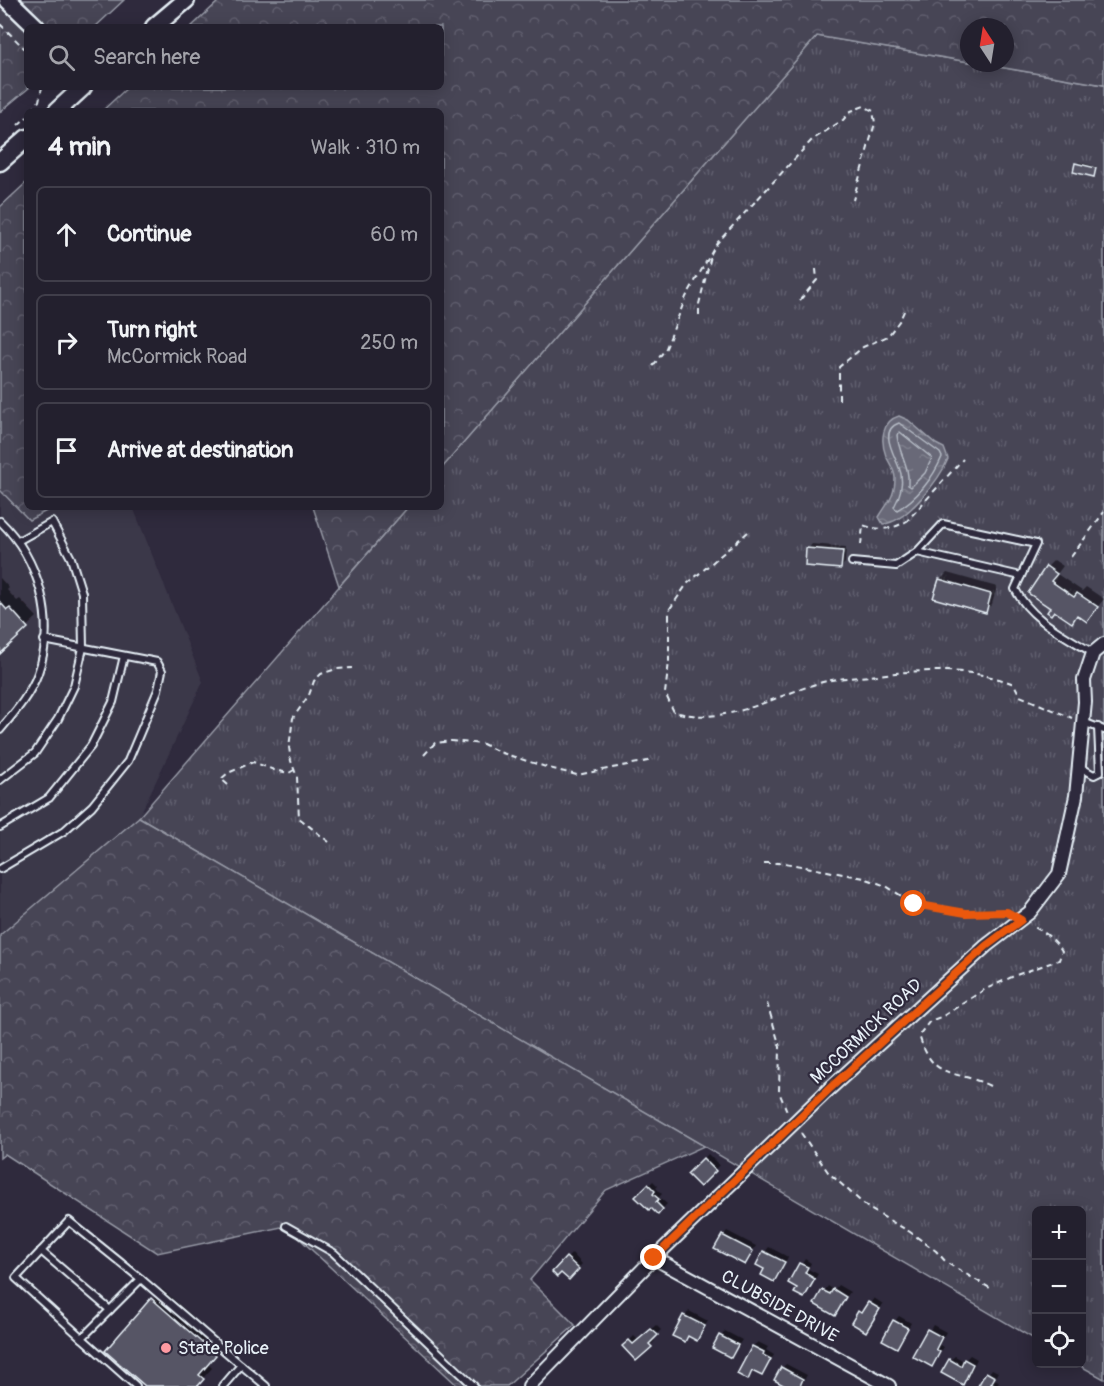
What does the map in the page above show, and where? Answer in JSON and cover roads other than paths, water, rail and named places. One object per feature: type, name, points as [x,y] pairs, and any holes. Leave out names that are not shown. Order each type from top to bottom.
[{"type":"street","points":[[8,0],[33,24]]},
{"type":"street","points":[[158,24],[186,0]]},
{"type":"street","points":[[60,108],[80,90]]},
{"type":"street","points":[[0,162],[24,141]]},
{"type":"street","points":[[1093,653],[1104,644]]},
{"type":"street","name":"MCCORMICK ROAD","points":[[529,1386],[654,1258],[836,1083],[986,946],[1030,912],[1059,874],[1076,796],[1085,702],[1084,680],[1093,653]]},
{"type":"street","name":"CLUBSIDE DRIVE","points":[[654,1258],[889,1386]]},
{"type":"lane","points":[[0,521],[18,541],[42,588],[45,617],[39,672],[24,701],[0,730]]},
{"type":"lane","points":[[0,780],[35,753],[58,719],[74,686],[82,648],[82,593],[72,558],[52,522],[18,541]]},
{"type":"lane","points":[[852,562],[896,566],[917,552],[943,524],[1036,544],[1015,589],[1023,604],[1044,623],[1093,653]]},
{"type":"lane","points":[[917,552],[1021,576]]},
{"type":"lane","points":[[0,869],[64,831],[92,806],[128,761],[158,690],[162,670],[157,662],[44,640]]},
{"type":"lane","points":[[0,826],[49,798],[91,746],[113,702],[124,656]]},
{"type":"lane","points":[[1079,767],[1094,775],[1100,772],[1101,729],[1083,722]]},
{"type":"lane","points":[[136,1386],[16,1278],[69,1221],[266,1386]]},
{"type":"lane","points":[[286,1226],[334,1253],[474,1386]]},
{"type":"lane","points":[[41,1251],[110,1310]]},
{"type":"lane","points":[[82,1338],[141,1279]]},
{"type":"lane","points":[[223,1386],[241,1365]]},
{"type":"water","points":[[899,416],[908,420],[944,448],[948,459],[930,488],[912,508],[892,522],[883,524],[879,517],[892,495],[895,478],[884,450],[883,438],[889,422]]},
{"type":"place","name":"State Police","points":[[166,1348]]}]
